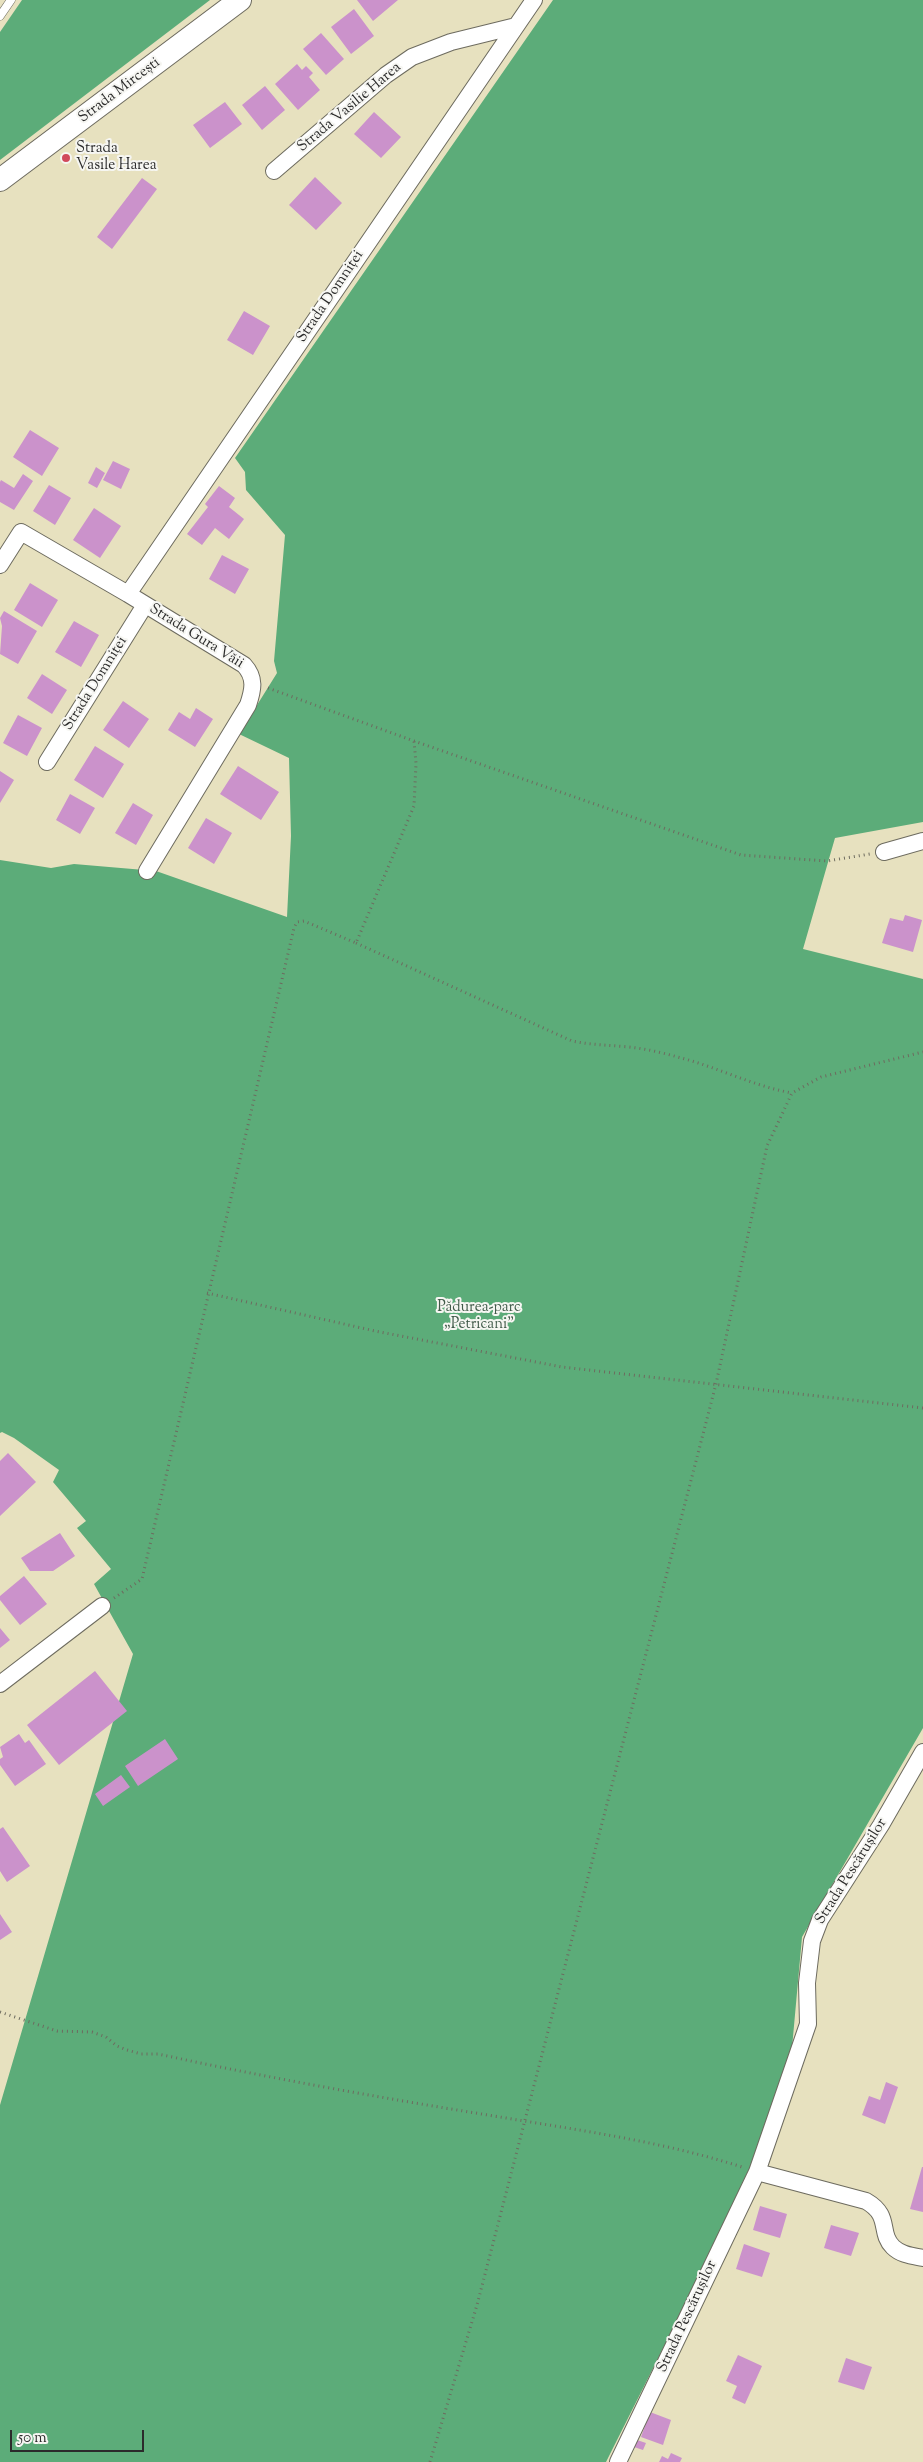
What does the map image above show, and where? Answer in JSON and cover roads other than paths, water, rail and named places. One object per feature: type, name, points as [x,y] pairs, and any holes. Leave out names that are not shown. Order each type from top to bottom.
[{"type":"main road","name":"Strada Mircești","points":[[0,180],[240,0]]},
{"type":"street","name":"Strada Domniței","points":[[128,594],[534,0]]},
{"type":"street","name":"Strada Vasilie Harea","points":[[274,171],[386,75],[412,57],[451,42],[516,26]]},
{"type":"street","name":"Strada Gura Văii","points":[[0,565],[21,532],[128,594],[244,665],[250,672],[253,682],[248,705],[147,871]]},
{"type":"street","name":"Strada Domniței","points":[[47,762],[145,605]]},
{"type":"street","points":[[884,852],[923,841]]},
{"type":"street","points":[[0,1684],[102,1606]]},
{"type":"street","name":"Strada Pescărușilor","points":[[618,2462],[757,2172],[808,2024],[807,1983],[812,1941],[820,1920],[881,1825],[923,1752]]},
{"type":"street","points":[[757,2172],[866,2201],[877,2207],[883,2217],[888,2239],[894,2248],[903,2253],[923,2258]]},
{"type":"lane","points":[[0,16],[12,0]]},
{"type":"place","name":"Strada Vasile Harea","points":[[66,158]]},
{"type":"park label","name":"Pădurea-parc „Petricani”","points":[[479,1316]]}]
